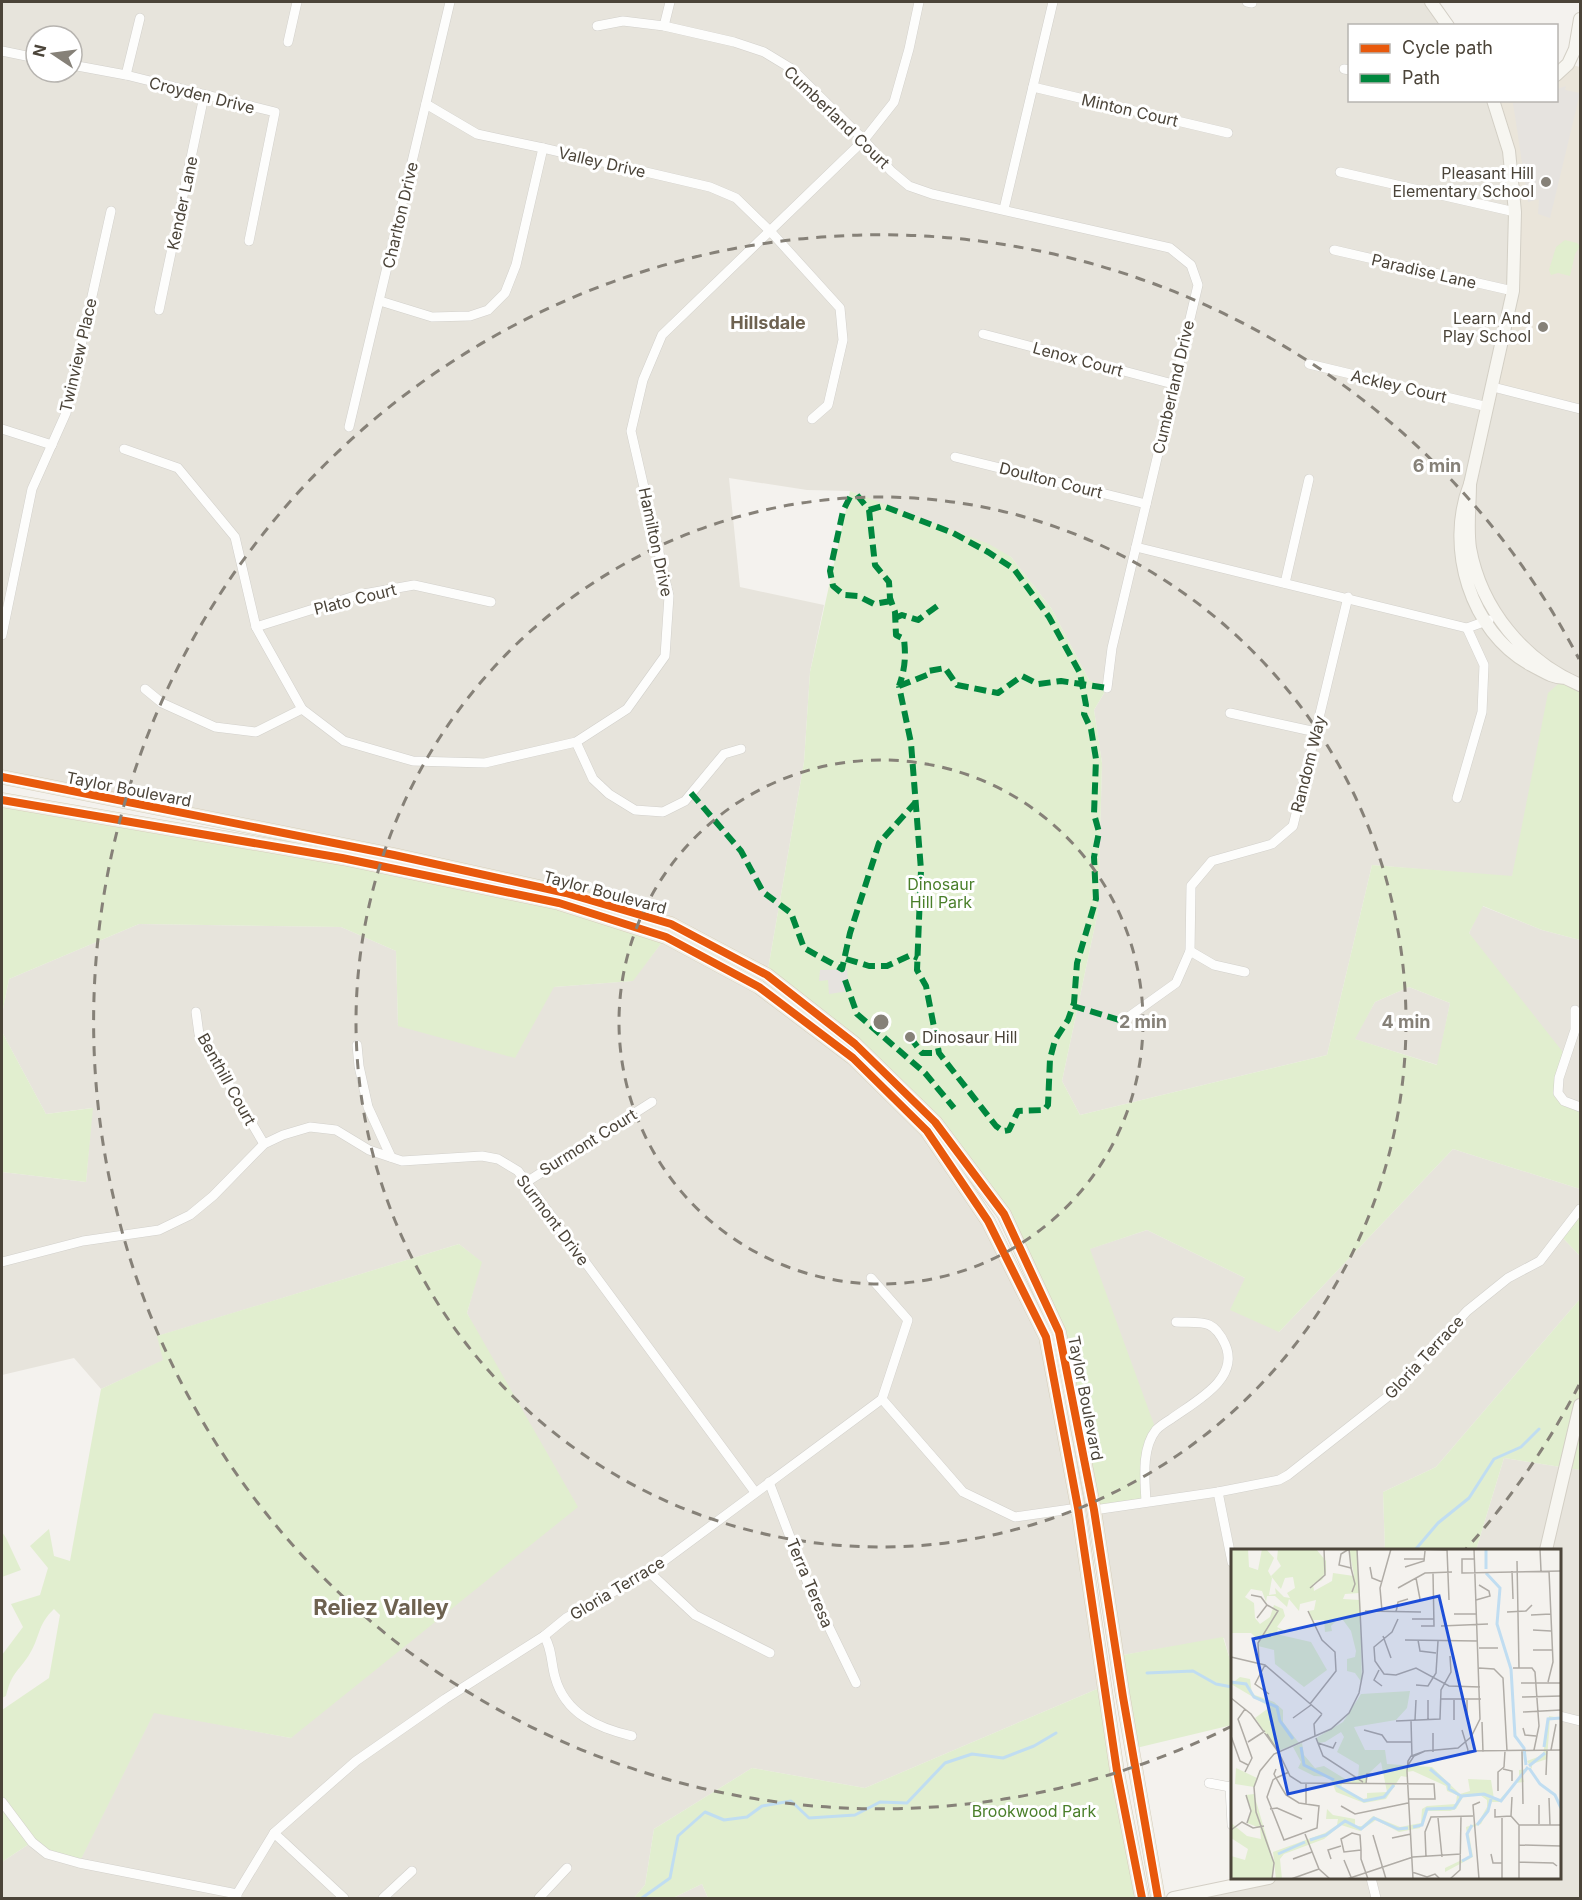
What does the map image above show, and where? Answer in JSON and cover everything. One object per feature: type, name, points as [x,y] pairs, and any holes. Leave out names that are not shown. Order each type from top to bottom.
[{"type":"main road","name":"Taylor Boulevard","points":[[2,777],[382,852],[566,893],[671,924],[767,975],[855,1044],[935,1122],[1004,1214],[1059,1332],[1094,1510],[1158,1899]]},
{"type":"main road","name":"Taylor Boulevard","points":[[2,800],[342,858],[559,903],[666,937],[759,987],[853,1059],[927,1131],[988,1221],[1046,1337],[1078,1508],[1117,1771],[1142,1899]]},
{"type":"street","points":[[288,42],[297,2]]},
{"type":"street","name":"Charlton Drive","points":[[349,427],[450,2]]},
{"type":"street","points":[[664,26],[670,2]]},
{"type":"street","name":"Hamilton Drive","points":[[124,449],[178,468],[235,537],[256,627],[302,709],[344,741],[413,761],[485,763],[576,742],[627,709],[665,656],[669,596],[631,431],[643,380],[662,335],[864,140],[894,102],[919,2]]},
{"type":"street","points":[[1004,209],[1053,2]]},
{"type":"street","points":[[1431,2],[1447,24]]},
{"type":"street","points":[[126,75],[141,18]]},
{"type":"street","points":[[1558,70],[1568,64],[1575,49],[1581,19]]},
{"type":"street","name":"Cumberland Court","points":[[597,26],[623,21],[664,26],[734,42],[764,52],[792,69],[864,140],[891,171],[909,186],[932,194],[1004,209]]},
{"type":"street","points":[[2,51],[24,56]]},
{"type":"street","name":"Croyden Drive","points":[[84,67],[126,75],[274,112],[249,241]]},
{"type":"street","name":"Minton Court","points":[[1033,87],[1228,133]]},
{"type":"street","name":"Kender Lane","points":[[159,310],[204,96]]},
{"type":"street","points":[[1494,102],[1509,152],[1515,212],[1514,291],[1470,484],[1463,501],[1460,516],[1460,551],[1467,581],[1484,623],[1506,648],[1526,663],[1554,678],[1565,678]]},
{"type":"street","name":"Valley Drive","points":[[426,104],[477,134],[710,188],[736,198],[771,232],[840,308],[843,340],[828,405],[812,419]]},
{"type":"street","points":[[380,301],[432,317],[470,316],[488,310],[505,293],[516,265],[543,148]]},
{"type":"street","points":[[1340,172],[1515,212]]},
{"type":"street","name":"Cumberland Drive","points":[[1004,209],[1170,248],[1191,265],[1198,285],[1112,648],[1107,688]]},
{"type":"street","name":"Twinview Place","points":[[2,635],[32,489],[66,413],[111,211]]},
{"type":"street","name":"Paradise Lane","points":[[1334,250],[1514,291]]},
{"type":"street","name":"Lenox Court","points":[[983,334],[1173,384]]},
{"type":"street","name":"Ackley Court","points":[[1309,364],[1488,407]]},
{"type":"street","points":[[1493,387],[1581,409]]},
{"type":"street","points":[[2,429],[52,445]]},
{"type":"street","name":"Doulton Court","points":[[955,457],[1146,504]]},
{"type":"street","points":[[1285,583],[1309,479]]},
{"type":"street","points":[[1470,484],[1470,547],[1478,575],[1497,617],[1523,648],[1565,678],[1581,685]]},
{"type":"street","points":[[1136,547],[1348,597],[1467,628],[1497,617]]},
{"type":"street","points":[[2,582],[12,585]]},
{"type":"street","name":"Plato Court","points":[[256,627],[358,595],[414,585],[490,602]]},
{"type":"street","name":"Random Way","points":[[1123,1021],[1176,983],[1190,951],[1191,886],[1212,861],[1272,844],[1293,826],[1348,597]]},
{"type":"street","points":[[1457,798],[1482,712],[1484,665],[1467,628]]},
{"type":"street","points":[[145,689],[162,703],[215,727],[236,730],[256,732],[302,709]]},
{"type":"street","points":[[1230,713],[1316,732]]},
{"type":"street","points":[[576,742],[593,779],[609,795],[635,810],[663,812],[685,801],[724,754],[741,749]]},
{"type":"street","points":[[1190,951],[1214,965],[1245,972]]},
{"type":"street","points":[[1575,1010],[1575,1030],[1559,1078],[1558,1093],[1564,1101],[1581,1107]]},
{"type":"street","name":"Benthill Court","points":[[196,1012],[199,1034],[264,1144]]},
{"type":"street","points":[[357,1046],[368,1107],[391,1157]]},
{"type":"street","name":"Surmont Court","points":[[525,1183],[652,1102]]},
{"type":"street","name":"Surmont Drive","points":[[2,1262],[83,1241],[159,1230],[190,1215],[213,1196],[264,1144],[283,1135],[310,1127],[336,1130],[369,1150],[402,1161],[482,1156],[498,1159],[518,1171],[755,1492]]},
{"type":"street","name":"Gloria Terrace","points":[[1094,1510],[1218,1492],[1279,1480],[1288,1476],[1391,1394],[1467,1311],[1508,1278],[1540,1261],[1581,1209]]},
{"type":"street","points":[[871,1278],[909,1320],[882,1399],[963,1491],[1015,1517],[1078,1508]]},
{"type":"street","points":[[1146,1502],[1145,1466],[1148,1446],[1156,1430],[1212,1389],[1223,1377],[1228,1365],[1229,1352],[1219,1330],[1207,1323],[1176,1322]]},
{"type":"street","name":"Gloria Terrace","points":[[237,1896],[274,1833],[356,1761],[445,1699],[544,1636],[566,1618],[650,1572],[882,1399]]},
{"type":"street","points":[[1546,1549],[1581,1405]]},
{"type":"street","name":"Terra Teresa","points":[[769,1482],[808,1584],[856,1683]]},
{"type":"street","points":[[1218,1492],[1231,1553]]},
{"type":"street","points":[[650,1572],[694,1615],[770,1653]]},
{"type":"street","points":[[544,1636],[557,1684],[573,1708],[580,1715],[601,1727],[632,1736]]},
{"type":"street","points":[[1561,1716],[1581,1721]]},
{"type":"street","points":[[1209,1783],[1231,1786]]},
{"type":"street","points":[[2,1802],[32,1842],[47,1854],[79,1863],[237,1896]]},
{"type":"street","points":[[274,1833],[344,1899]]},
{"type":"street","points":[[539,1899],[567,1868]]},
{"type":"street","points":[[382,1899],[412,1871]]},
{"type":"street","points":[[1371,1879],[1376,1899]]},
{"type":"street","points":[[1173,1899],[1250,1880]]},
{"type":"shaded area","points":[[2,2],[1431,2],[1447,24],[1348,24],[1348,102],[1493,102],[1580,409],[1580,685],[1512,877],[1372,865],[1327,1055],[1080,1115],[1062,1081],[1098,911],[1102,763],[1094,710],[1107,688],[1089,680],[1051,608],[1011,557],[850,491],[807,490],[729,478],[740,587],[824,605],[810,672],[804,762],[767,975],[671,924],[2,777]],"holes":[[[1460,551],[1523,648],[1526,663],[1484,623]]]},
{"type":"shaded area","points":[[1568,64],[1580,67],[1580,409],[1495,384],[1513,291],[1509,151],[1493,102],[1558,102],[1558,74]]},
{"type":"shaded area","points":[[1566,86],[1565,90],[1580,93],[1550,218],[1538,214],[1539,199],[1528,202],[1513,103],[1558,102],[1558,89]]},
{"type":"shaded area","points":[[1482,906],[1542,930],[1580,940],[1580,1107],[1564,1101],[1469,933]]},
{"type":"shaded area","points":[[139,924],[341,927],[396,951],[398,1026],[554,987],[632,981],[666,937],[759,987],[853,1058],[927,1131],[988,1221],[1046,1337],[1104,1686],[865,1788],[752,1768],[654,1829],[645,1885],[634,1898],[2,1898],[2,1862],[32,1842],[154,1712],[291,1738],[516,1410],[467,1313],[481,1262],[459,1244],[158,1336],[164,1360],[101,1389],[74,1358],[2,1375],[2,1172],[86,1182],[92,1108],[46,1114],[2,1032],[2,1014],[9,979]]},
{"type":"shaded area","points":[[847,969],[849,991],[829,994],[828,980],[819,981],[820,970]]},
{"type":"shaded area","points":[[1409,987],[1450,1003],[1438,1065],[1354,1039],[1375,1002]]},
{"type":"shaded area","points":[[1453,1149],[1580,1189],[1580,1209],[1560,1235],[1580,1256],[1580,1299],[1436,1467],[1383,1492],[1385,1549],[1231,1549],[1231,1660],[1224,1638],[1117,1656],[1094,1510],[1089,1249],[1147,1230],[1245,1278],[1279,1332]]},
{"type":"shaded area","points":[[1504,1458],[1580,1470],[1580,1898],[1173,1898],[1264,1879],[1561,1879],[1561,1549],[1476,1549]]},
{"type":"shaded area","points":[[702,1884],[708,1898],[673,1898]]},
{"type":"green space","points":[[1565,240],[1580,246],[1575,254],[1570,276],[1558,273],[1551,275],[1549,270],[1556,247]]},
{"type":"green space","name":"Dinosaur Hill Park","points":[[850,491],[989,544],[1011,557],[1051,608],[1089,680],[1107,688],[1094,710],[1102,763],[1098,911],[1062,1081],[1080,1115],[1327,1055],[1372,865],[1512,876],[1548,693],[1565,678],[1580,685],[1580,940],[1542,930],[1483,906],[1469,933],[1566,1056],[1558,1093],[1580,1107],[1580,1189],[1453,1149],[1279,1332],[1230,1310],[1245,1278],[1147,1230],[1090,1249],[1156,1430],[1148,1447],[1146,1502],[1094,1510],[1059,1332],[1004,1214],[935,1122],[767,975],[804,762],[810,672]],"holes":[[[1409,987],[1450,1003],[1437,1065],[1355,1039],[1375,1002]]]},
{"type":"green space","points":[[2,800],[559,903],[666,937],[633,981],[554,987],[515,1058],[398,1026],[396,951],[341,927],[139,924],[9,979],[2,1014]]},
{"type":"green space","points":[[2,1032],[46,1114],[93,1108],[86,1182],[2,1172]]},
{"type":"green space","points":[[1580,1209],[1580,1256],[1560,1235]]},
{"type":"green space","points":[[459,1244],[482,1262],[467,1313],[578,1507],[291,1738],[154,1713],[79,1863],[47,1854],[32,1842],[2,1862],[2,1710],[49,1678],[60,1615],[54,1609],[48,1615],[33,1649],[13,1677],[6,1696],[2,1698],[2,1655],[23,1627],[11,1604],[40,1595],[48,1568],[30,1546],[49,1529],[54,1556],[70,1561],[101,1389],[163,1360],[157,1336]]},
{"type":"green space","points":[[1580,1299],[1580,1470],[1504,1458],[1476,1549],[1385,1549],[1383,1492],[1436,1467]]},
{"type":"green space","points":[[2,1532],[21,1570],[2,1577]]},
{"type":"green space","points":[[1223,1637],[1231,1660],[1231,1725],[1132,1749],[1117,1656]]},
{"type":"green space","name":"Brookwood Park","points":[[1104,1686],[1142,1898],[708,1898],[702,1884],[673,1898],[634,1898],[645,1885],[654,1829],[752,1768],[865,1788]]},
{"type":"waterway","points":[[1416,1549],[1438,1523],[1469,1498],[1494,1459],[1521,1447],[1539,1429]]},
{"type":"waterway","points":[[1147,1673],[1193,1671],[1216,1684],[1231,1687]]},
{"type":"waterway","points":[[642,1898],[670,1878],[678,1836],[705,1812],[724,1820],[747,1817],[762,1806],[791,1801],[809,1818],[855,1815],[880,1802],[907,1803],[945,1763],[972,1754],[1003,1758],[1034,1746],[1056,1733]]},
{"type":"marked path","points":[[857,495],[869,510],[875,565],[889,582],[890,598],[895,612],[896,635],[904,639],[903,674],[899,686]]},
{"type":"marked path","points":[[850,497],[843,511],[830,571],[833,586],[844,595],[858,596],[874,604],[891,601]]},
{"type":"marked path","points":[[869,510],[883,506],[953,533],[1014,569],[1049,617],[1080,673],[1086,705],[1084,714],[1091,729],[1096,759],[1094,814],[1099,832],[1094,857],[1096,899],[1077,963],[1074,1003],[1068,1020],[1055,1040],[1050,1059],[1048,1105],[1044,1110],[1018,1111],[1009,1130],[1003,1131],[996,1126],[939,1053],[926,986],[917,970],[921,870],[911,743],[899,686]]},
{"type":"marked path","points":[[895,618],[902,615],[918,620],[940,604]]},
{"type":"marked path","points":[[899,686],[927,675],[928,671],[945,668],[957,685],[998,693],[1022,676],[1038,684],[1061,681],[1107,688]]},
{"type":"marked path","points":[[691,793],[741,851],[763,892],[791,913],[804,948],[842,969],[850,933],[879,843],[915,803]]},
{"type":"marked path","points":[[846,959],[869,966],[887,966],[911,955],[918,958]]},
{"type":"marked path","points":[[845,980],[857,1014],[925,1073],[954,1108]]},
{"type":"marked path","points":[[1073,1006],[1123,1021]]},
{"type":"marked path","points":[[910,1037],[922,1053],[939,1053]]},
{"type":"cycle path","points":[[2,777],[394,855],[566,893],[671,924],[767,975],[855,1044],[935,1122],[1004,1214],[1059,1332],[1094,1510],[1123,1697],[1158,1898]]},
{"type":"cycle path","points":[[2,800],[342,858],[559,903],[666,937],[759,987],[853,1058],[927,1131],[988,1221],[1046,1337],[1078,1508],[1117,1771],[1142,1898]]},
{"type":"place","name":"Pleasant Hill Elementary School","points":[[1546,182]]},
{"type":"place","name":"Learn And Play School","points":[[1543,327]]},
{"type":"place","name":"Dinosaur Hill","points":[[910,1037]]},
{"type":"district","name":"Hillsdale","points":[[768,323]]},
{"type":"district","name":"Reliez Valley","points":[[381,1607]]}]
